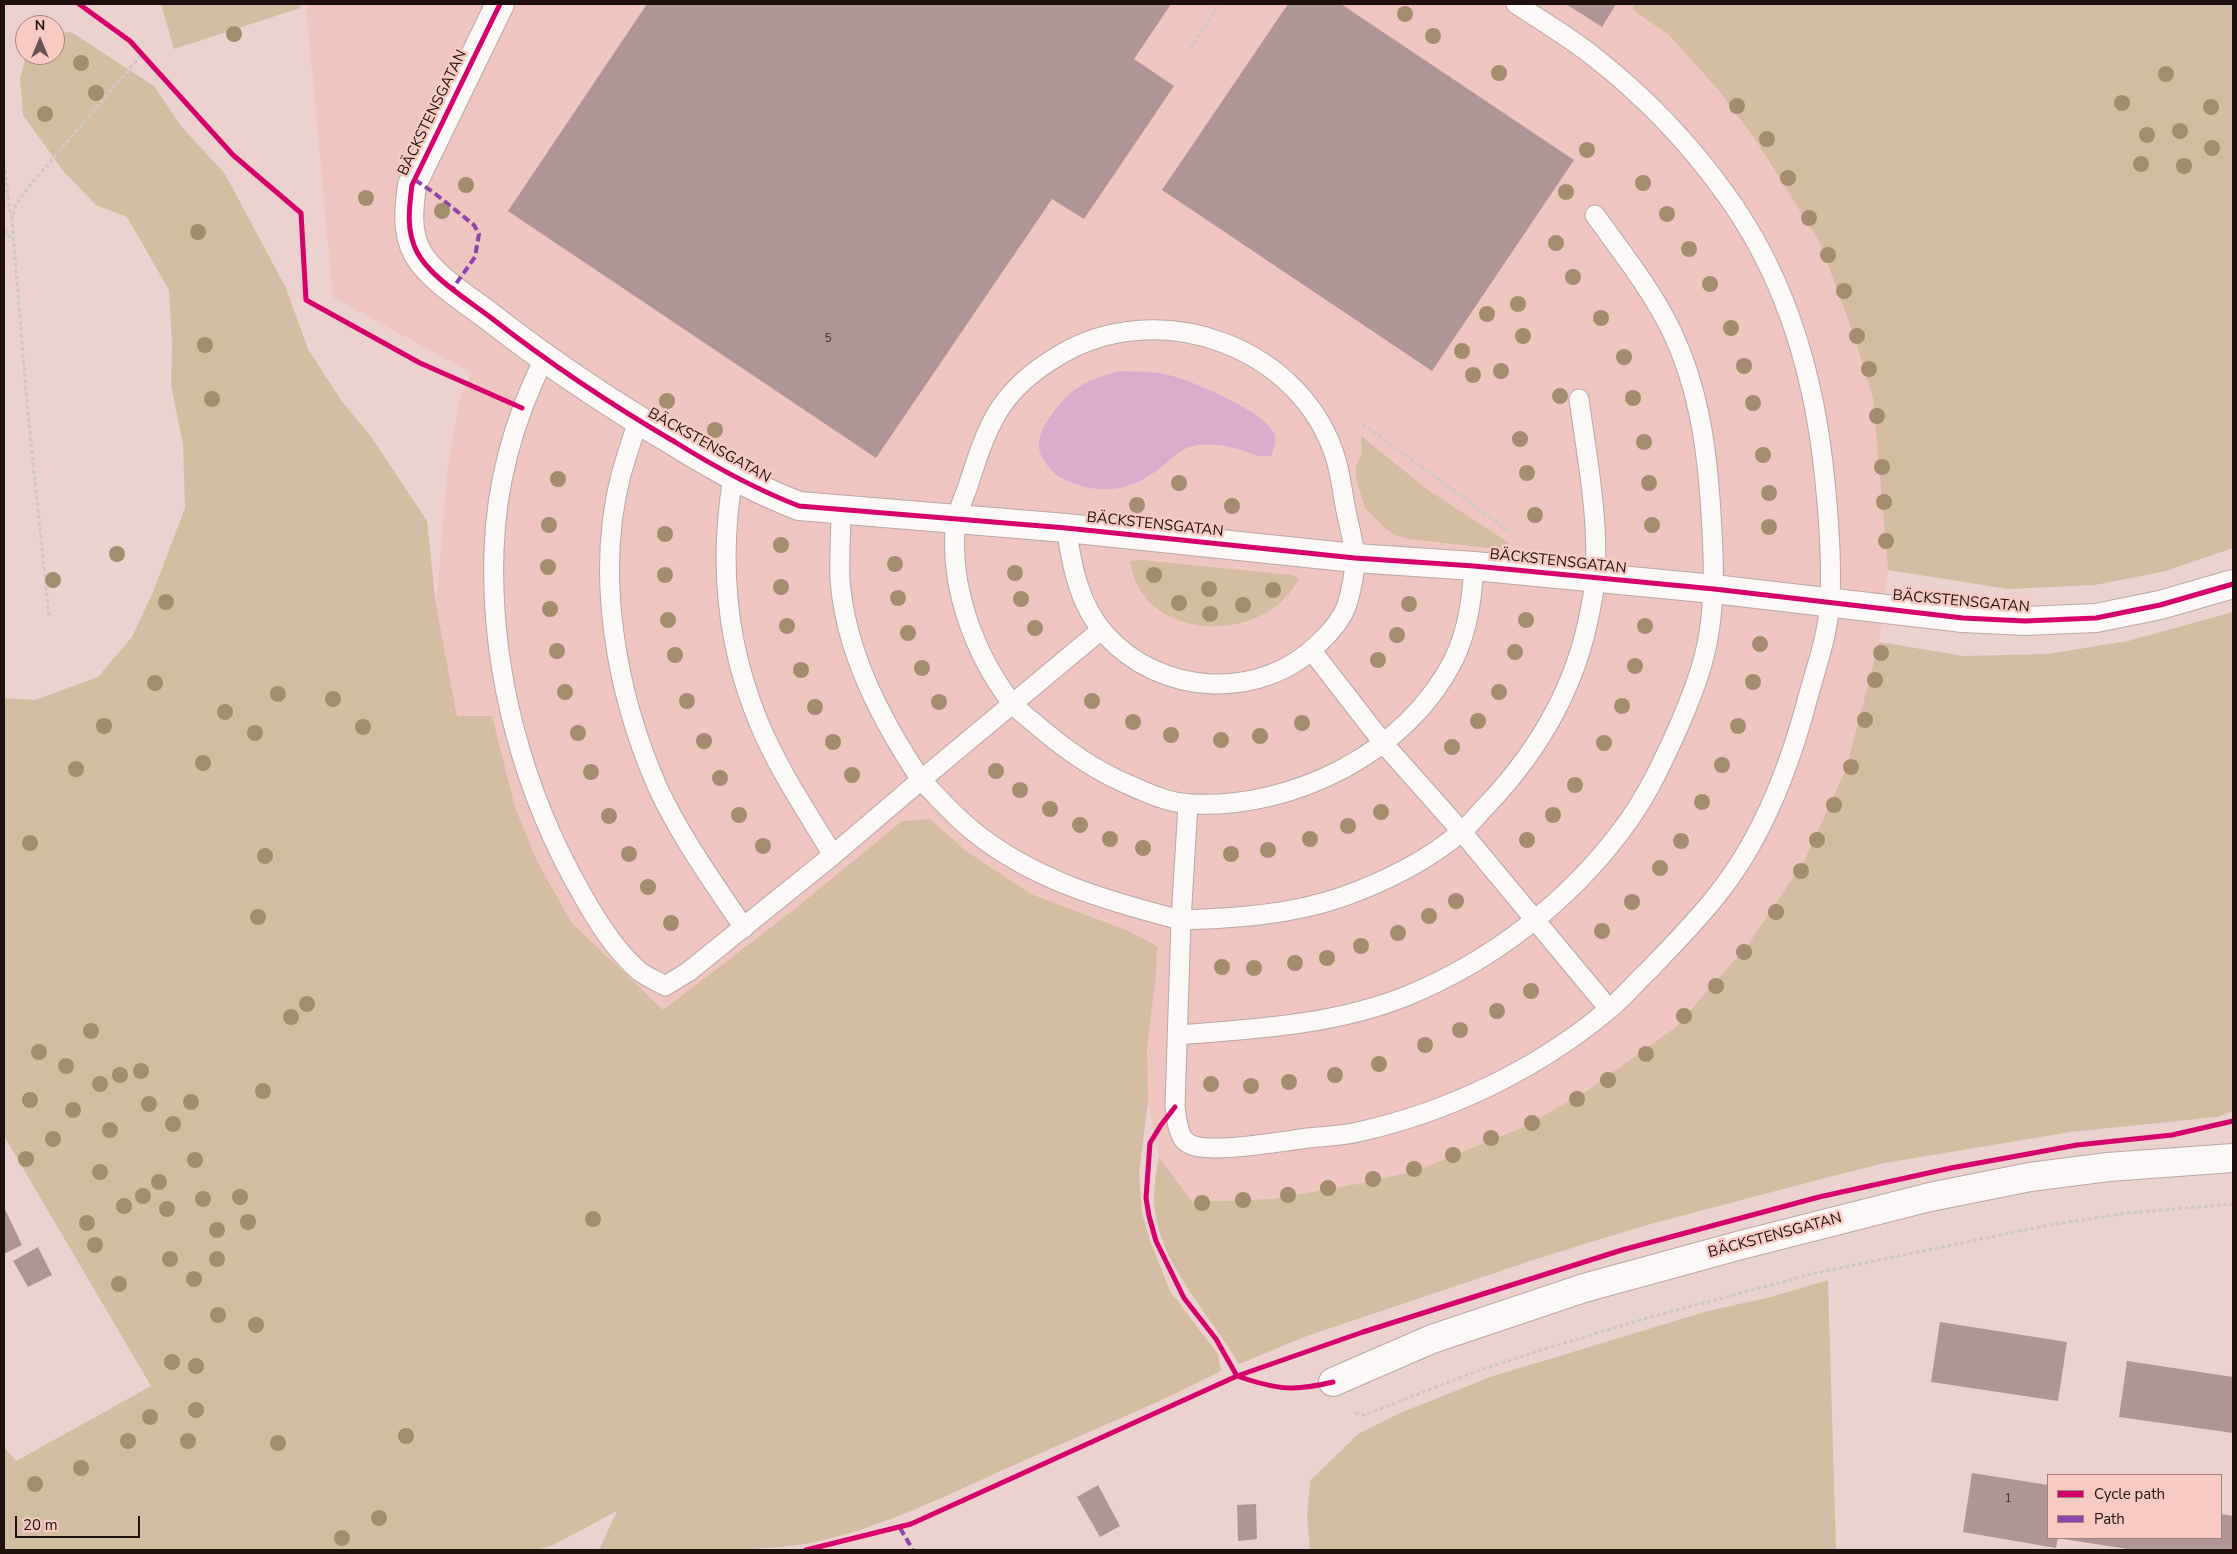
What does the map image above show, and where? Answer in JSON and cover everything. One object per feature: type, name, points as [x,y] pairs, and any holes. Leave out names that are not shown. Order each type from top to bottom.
[{"type":"street","name":"BÄCKSTENSGATAN","points":[[500,4],[412,185],[409,210],[410,232],[417,252],[429,268],[459,294],[544,359],[638,421],[733,477],[765,493],[799,506],[1066,528],[1355,558],[1474,566],[1714,589],[1963,618],[2025,621],[2096,618],[2160,605],[2233,584]]},
{"type":"street","name":"BÄCKSTENSGATAN","points":[[1332,1382],[1432,1339],[1584,1288],[1741,1245],[1930,1197],[2030,1177],[2108,1167],[2233,1158]]},
{"type":"lane","points":[[1188,804],[1181,920],[1175,1108],[1179,1131],[1186,1143],[1198,1147],[1228,1146],[1356,1132],[1455,1102],[1504,1080],[1562,1046],[1609,1009],[1685,933],[1720,892],[1750,844],[1772,800],[1797,740],[1818,662],[1830,602],[1826,491],[1812,387],[1802,349],[1785,305],[1760,252],[1728,196],[1691,150],[1652,107],[1592,55],[1516,4]]},
{"type":"lane","points":[[1177,1035],[1275,1026],[1325,1019],[1406,996],[1448,977],[1536,919],[1579,880],[1622,831],[1647,791],[1693,692],[1708,636],[1714,589],[1712,525],[1704,442],[1695,397],[1673,334],[1653,297],[1595,215]]},
{"type":"lane","points":[[1066,528],[1078,586],[1101,630],[1125,652],[1148,667],[1170,677],[1203,684],[1227,685],[1279,673],[1312,651],[1342,616],[1348,602],[1355,558],[1338,465],[1327,435],[1306,403],[1276,371],[1252,355],[1216,341],[1157,329],[1129,330],[1102,335],[1062,353],[1034,372],[1010,393],[995,414],[984,436],[956,519],[955,557],[959,587],[972,630],[983,656],[1012,705],[1063,747],[1105,774],[1160,798],[1188,804],[1242,801],[1295,791],[1350,766],[1384,744],[1428,698],[1454,659],[1471,610],[1474,566]]},
{"type":"lane","points":[[544,359],[526,394],[503,470],[494,550],[495,621],[499,653],[516,732],[530,780],[559,852],[575,883],[612,942],[640,972],[665,986],[744,928],[1101,630]]},
{"type":"lane","points":[[841,510],[840,579],[849,632],[873,697],[900,749],[921,780],[972,830],[1000,851],[1036,871],[1081,892],[1181,920],[1230,918],[1276,912],[1340,897],[1373,885],[1404,869],[1462,832],[1512,778],[1547,730],[1563,699],[1577,664],[1587,627],[1595,579],[1596,540],[1579,399]]},
{"type":"lane","points":[[638,421],[621,476],[614,513],[611,585],[616,647],[629,705],[658,786],[698,860],[744,928]]},
{"type":"lane","points":[[733,477],[725,546],[732,638],[759,723],[792,788],[833,855]]},
{"type":"lane","points":[[1312,651],[1384,744],[1536,919],[1609,1009]]},
{"type":"path","points":[[1190,49],[1218,4]]},
{"type":"path","points":[[12,221],[15,206],[26,190],[142,54]]},
{"type":"path","points":[[4,164],[12,221],[27,404],[49,616]]},
{"type":"path","points":[[4,230],[13,240]]},
{"type":"path","points":[[1363,424],[1531,547],[1529,572]]},
{"type":"path","points":[[1332,1382],[1352,1412],[1364,1415],[1480,1370],[1647,1318],[1816,1273],[2049,1225],[2127,1213],[2233,1204]]},
{"type":"shaded area","points":[[161,4],[299,4],[300,8],[174,49]]},
{"type":"shaded area","points":[[306,4],[1635,4],[1634,10],[1669,35],[1719,91],[1757,142],[1820,243],[1855,339],[1873,399],[1888,570],[1879,642],[1846,769],[1804,861],[1749,943],[1676,1027],[1588,1090],[1526,1126],[1416,1171],[1364,1183],[1272,1199],[1192,1202],[1159,1157],[1148,1100],[1147,1048],[1156,974],[1157,946],[1129,931],[1031,894],[966,851],[930,819],[902,821],[791,912],[663,1011],[571,922],[536,859],[515,807],[492,716],[457,716],[436,605],[448,465],[461,394],[472,373],[333,297]]},
{"type":"shaded area","points":[[1635,4],[2233,4],[2233,548],[2166,571],[2095,585],[2008,589],[1888,570],[1873,399],[1855,339],[1820,243],[1757,142],[1719,91],[1669,35],[1633,10]]},
{"type":"shaded area","points":[[65,32],[71,32],[154,86],[181,126],[225,174],[286,288],[308,349],[341,400],[372,438],[427,521],[436,605],[457,716],[492,716],[515,807],[536,859],[571,922],[663,1010],[791,912],[902,821],[930,819],[966,851],[1031,894],[1129,931],[1157,946],[1156,974],[1147,1048],[1148,1101],[1139,1174],[1142,1213],[1149,1238],[1170,1291],[1218,1354],[1221,1371],[1148,1406],[919,1508],[865,1528],[810,1543],[732,1550],[599,1550],[617,1511],[551,1546],[535,1550],[4,1550],[4,1447],[16,1461],[151,1386],[4,1136],[4,698],[35,700],[98,677],[132,637],[153,592],[185,508],[183,444],[171,386],[172,343],[169,290],[127,217],[96,205],[64,172],[23,115],[20,79],[24,65],[65,65]]},
{"type":"shaded area","points":[[1120,371],[1154,372],[1170,376],[1204,388],[1240,405],[1267,424],[1274,433],[1275,442],[1271,456],[1257,456],[1238,449],[1222,446],[1198,445],[1182,450],[1161,468],[1128,486],[1109,489],[1088,488],[1062,478],[1053,472],[1043,459],[1039,449],[1041,434],[1045,425],[1063,400],[1078,387],[1096,378]]},
{"type":"shaded area","points":[[1361,436],[1428,490],[1509,543],[1505,550],[1408,539],[1395,535],[1385,528],[1365,508],[1356,479],[1356,466],[1362,453]]},
{"type":"shaded area","points":[[1141,560],[1292,575],[1299,578],[1282,600],[1260,616],[1233,625],[1206,626],[1179,621],[1156,608],[1139,588],[1130,561]]},
{"type":"shaded area","points":[[2233,612],[2233,1111],[2217,1117],[2070,1132],[1884,1163],[1647,1225],[1539,1258],[1307,1336],[1239,1364],[1186,1286],[1164,1244],[1157,1222],[1154,1199],[1159,1157],[1192,1202],[1272,1199],[1363,1183],[1416,1171],[1526,1126],[1588,1090],[1676,1027],[1749,943],[1804,861],[1846,769],[1879,642],[1963,656],[2048,654],[2128,641]]},
{"type":"shaded area","points":[[1828,1280],[1836,1550],[1310,1550],[1307,1516],[1310,1481],[1358,1434],[1400,1413],[1490,1377],[1708,1311],[1771,1297]]},
{"type":"building","points":[[647,4],[1171,4],[1134,59],[1174,86],[1084,219],[1052,199],[876,458],[508,211]]},
{"type":"building","points":[[1288,4],[1341,4],[1574,160],[1432,371],[1162,190]]},
{"type":"building","points":[[1566,4],[1616,4],[1602,27]]},
{"type":"building","points":[[4,1207],[22,1245],[4,1254]]},
{"type":"building","points":[[38,1247],[52,1275],[28,1287],[13,1261]]},
{"type":"building","points":[[1940,1322],[2067,1342],[2058,1401],[1931,1382]]},
{"type":"building","points":[[2127,1361],[2233,1377],[2233,1433],[2119,1417]]},
{"type":"building","points":[[1972,1473],[2047,1485],[2047,1539],[2058,1539],[2056,1548],[1963,1532]]},
{"type":"building","points":[[1098,1485],[1120,1526],[1100,1537],[1077,1497]]},
{"type":"building","points":[[1256,1504],[1257,1539],[1238,1541],[1237,1505]]},
{"type":"building","points":[[2222,1514],[2233,1516],[2233,1550],[2134,1550],[2063,1539],[2222,1539]]},
{"type":"marked path","points":[[415,180],[474,225],[479,234],[475,257],[453,288]]},
{"type":"marked path","points":[[900,1528],[913,1550]]},
{"type":"cycle path","points":[[79,4],[130,41],[233,155],[301,213],[306,300],[420,363],[522,408]]},
{"type":"cycle path","points":[[500,4],[412,185],[409,211],[410,228],[417,252],[431,270],[450,288],[535,351],[603,398],[720,469],[799,506],[1066,528],[1355,558],[1474,566],[1714,589],[1963,618],[2025,621],[2096,618],[2160,605],[2233,584]]},
{"type":"cycle path","points":[[1175,1107],[1150,1143],[1146,1198],[1156,1241],[1184,1298],[1216,1339],[1237,1376],[1262,1384],[1284,1388],[1306,1387],[1333,1382]]},
{"type":"cycle path","points":[[806,1550],[911,1524],[1237,1376],[1363,1332],[1622,1250],[1819,1197],[1951,1168],[2077,1145],[2172,1135],[2233,1121]]}]
